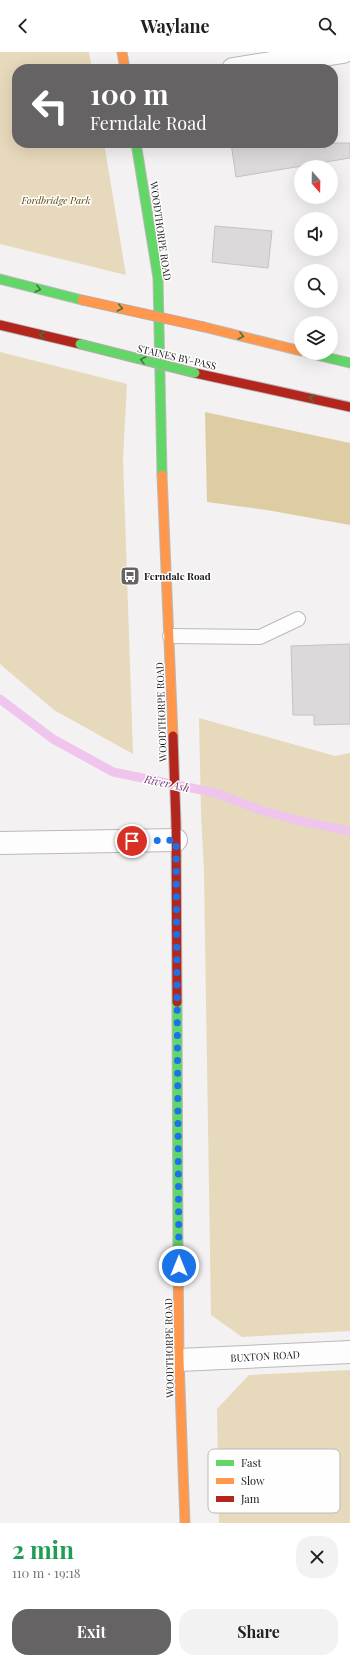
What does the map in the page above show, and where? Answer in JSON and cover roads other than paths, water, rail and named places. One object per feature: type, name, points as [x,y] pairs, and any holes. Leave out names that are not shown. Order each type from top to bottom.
[{"type":"main road","points":[[122,52],[124,64]]},
{"type":"main road","name":"WOODTHORPE ROAD","points":[[137,148],[158,278],[161,426],[176,802],[179,1360],[185,1523]]},
{"type":"main road","points":[[0,279],[82,300],[204,327],[294,349]]},
{"type":"main road","name":"STAINES BY-PASS","points":[[0,325],[195,373],[350,406]]},
{"type":"main road","points":[[337,360],[350,363]]},
{"type":"street","points":[[265,64],[343,52]]},
{"type":"street","points":[[0,843],[176,840]]},
{"type":"street","name":"BUXTON ROAD","points":[[179,1360],[350,1352]]},
{"type":"lane","points":[[170,636],[260,637],[298,619]]},
{"type":"waterway","name":"River Ash","points":[[0,699],[53,739],[113,772],[216,793],[260,810],[301,821],[350,831]]},
{"type":"place","name":"Ferndale Road","points":[[130,576]]},
{"type":"park label","name":"Fordbridge Park","points":[[56,200]]}]
